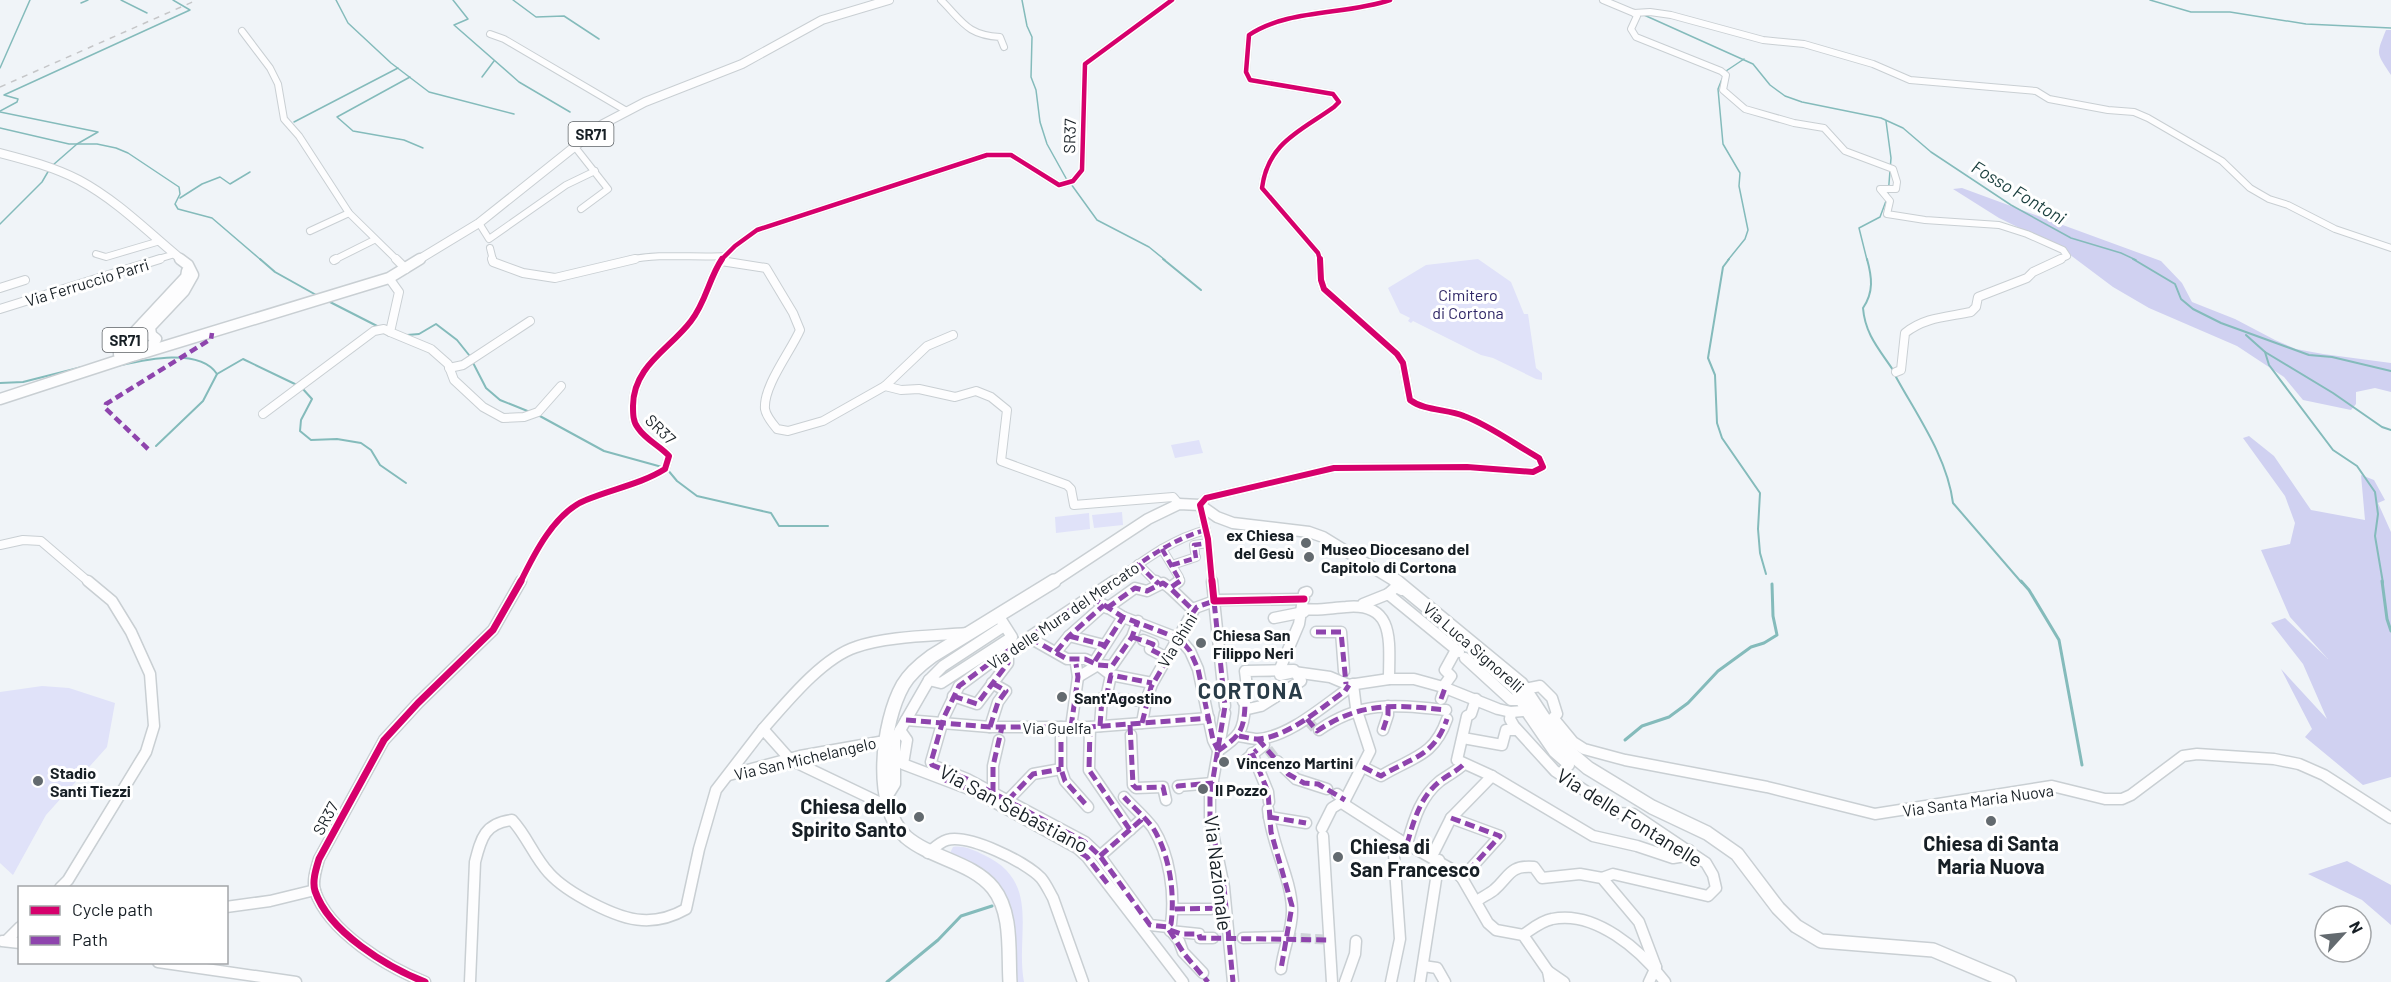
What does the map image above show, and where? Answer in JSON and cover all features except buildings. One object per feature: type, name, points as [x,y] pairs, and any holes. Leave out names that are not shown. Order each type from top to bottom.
[{"type":"main road","name":"SR71","points":[[0,399],[132,356],[389,278],[480,224],[603,124],[625,110],[742,64],[822,20],[889,0]]},
{"type":"main road","points":[[0,153],[49,167],[90,186],[136,219],[188,265],[193,275],[184,291],[150,327],[154,337]]},
{"type":"main road","points":[[130,337],[186,277],[188,265]]},
{"type":"main road","name":"SR71","points":[[90,371],[118,351],[121,344],[130,337],[142,334],[176,343]]},
{"type":"main road","name":"SR71","points":[[143,353],[152,346],[154,337]]},
{"type":"main road","name":"SR71","points":[[118,351],[122,356],[132,356]]},
{"type":"main road","name":"Via Luca Signorelli","points":[[888,802],[885,741],[899,694],[909,676],[918,666],[970,633],[1001,620],[1148,519],[1179,504],[1192,502],[1216,517],[1233,523],[1291,528],[1323,537],[1404,586],[1523,694],[1532,710],[1550,721],[1562,746],[1588,768],[1634,797],[1707,833],[1737,854],[1778,908],[1796,926],[1821,941],[1933,950],[2009,982]]},
{"type":"main road","points":[[888,802],[896,826],[902,834],[928,853],[984,879],[998,895],[1004,913],[1010,982]]},
{"type":"street","points":[[941,0],[967,30],[975,34],[1000,37],[1004,47]]},
{"type":"street","name":"SR37","points":[[315,890],[315,874],[319,859],[384,740],[418,702],[493,630],[505,612],[545,535],[583,501],[654,476],[666,468],[669,456],[665,450],[634,424],[632,416],[636,385],[641,372],[652,359],[700,310],[724,259],[745,238],[757,230],[987,155],[1011,155],[1059,185],[1077,179],[1082,170],[1084,64],[1172,0]]},
{"type":"street","points":[[1200,505],[1206,498],[1334,468],[1467,467],[1533,472],[1543,467],[1539,458],[1476,421],[1452,411],[1415,405],[1410,400],[1403,363],[1397,354],[1324,289],[1319,280],[1321,260],[1318,253],[1262,188],[1262,176],[1268,160],[1278,147],[1298,129],[1339,102],[1338,98],[1332,94],[1250,80],[1246,72],[1249,35],[1264,24],[1353,11],[1390,0]]},
{"type":"street","points":[[1603,0],[1634,13],[1650,12],[1671,15],[1763,40],[1803,44],[1864,61],[1910,80],[2036,91],[2052,99],[2108,110],[2134,112],[2222,161],[2250,188],[2269,199],[2288,205],[2334,229],[2391,248]]},
{"type":"street","points":[[1634,13],[1637,16],[1631,29],[1636,37],[1721,70],[1726,75],[1724,90],[1740,106],[1761,115],[1824,128],[1845,151],[1893,169],[1897,182],[1896,189],[1880,189],[1890,201],[1887,214],[1924,220],[1990,224],[2016,229],[2063,250],[2067,256],[2033,272],[2027,278],[1978,297],[1976,307],[1971,312],[1922,320],[1912,327],[1905,333],[1901,370],[1896,372]]},
{"type":"street","points":[[242,31],[270,68],[278,84],[284,119],[299,136],[349,213],[406,269]]},
{"type":"street","points":[[490,34],[504,39],[625,110]]},
{"type":"street","points":[[575,147],[608,189],[581,209]]},
{"type":"street","points":[[480,224],[489,239],[566,185],[595,171]]},
{"type":"street","points":[[310,231],[349,213]]},
{"type":"street","points":[[334,260],[374,240]]},
{"type":"street","name":"Via Ferruccio Parri","points":[[96,254],[106,257],[160,241]]},
{"type":"street","points":[[490,248],[493,262],[517,273],[539,278],[555,278],[651,255],[724,259],[766,268],[793,313],[800,330],[795,346],[765,395],[765,412],[777,429],[788,431],[823,420],[885,387],[927,346],[952,334]]},
{"type":"street","name":"Via Ferruccio Parri","points":[[0,309],[175,254]]},
{"type":"street","points":[[389,278],[399,292],[390,332]]},
{"type":"street","name":"Via Ferruccio Parri","points":[[0,288],[25,280]]},
{"type":"street","points":[[449,368],[464,365],[530,321]]},
{"type":"street","points":[[263,414],[374,331],[384,329],[431,349],[449,368],[454,380],[483,407],[503,417],[524,417],[538,412],[561,386]]},
{"type":"street","points":[[885,387],[901,390],[919,389],[955,397],[976,392],[991,397],[1007,410],[1001,461],[1067,485],[1071,489],[1074,505],[1173,497],[1179,504]]},
{"type":"street","name":"Via Nazionale","points":[[1200,505],[1208,543],[1225,711],[1213,783],[1211,828],[1224,887],[1220,908],[1228,938],[1233,982]]},
{"type":"street","name":"Via delle Mura del Mercato","points":[[941,723],[955,689],[1138,564],[1187,536],[1206,530]]},
{"type":"street","points":[[0,545],[23,540],[41,541],[112,601],[131,632],[150,674],[154,726],[146,752],[68,880],[62,886]]},
{"type":"street","points":[[1172,565],[1196,554],[1194,545],[1208,543]]},
{"type":"street","points":[[1162,549],[1179,578],[1170,588]]},
{"type":"street","points":[[1138,564],[1159,584]]},
{"type":"street","points":[[1056,652],[1069,636],[1135,588],[1147,591],[1163,583],[1193,610]]},
{"type":"street","points":[[1274,618],[1304,611],[1363,604],[1388,594],[1396,587],[1523,694]]},
{"type":"street","points":[[1388,594],[1460,653],[1511,700],[1540,686],[1547,691],[1557,714],[1550,721]]},
{"type":"street","points":[[1214,601],[1305,596],[1304,611],[1297,632],[1279,671]]},
{"type":"street","points":[[1087,600],[1180,639],[1190,651],[1198,669],[1213,740],[1218,751],[1239,736],[1244,728],[1243,687],[1247,687],[1245,671],[1279,671]]},
{"type":"street","name":"Via Ghini","points":[[1142,723],[1144,701],[1152,682],[1180,639],[1193,610],[1214,601]]},
{"type":"street","points":[[1363,604],[1378,611],[1388,627],[1389,679]]},
{"type":"street","points":[[1078,677],[1096,663],[1104,645],[1123,617]]},
{"type":"street","points":[[763,729],[790,759],[888,802],[895,784],[895,739],[929,680],[1001,620],[1012,637],[942,683],[929,680]]},
{"type":"street","points":[[1030,638],[1062,657],[1112,666],[1136,638],[1138,621]]},
{"type":"street","points":[[1316,632],[1341,633],[1347,681],[1370,751],[1363,767],[1332,808],[1322,832],[1332,982]]},
{"type":"street","points":[[470,982],[475,863],[482,839],[492,824],[506,819],[512,820],[524,832],[549,872],[563,886],[636,920],[660,920],[686,909],[716,790],[763,729],[803,684],[843,653],[855,647],[871,643],[970,633]]},
{"type":"street","points":[[1069,636],[1104,645]]},
{"type":"street","points":[[1136,638],[1153,644],[1150,649],[1167,658]]},
{"type":"street","points":[[953,696],[977,704],[1009,661],[1008,651]]},
{"type":"street","points":[[1441,699],[1444,687],[1451,676],[1445,670],[1460,653]]},
{"type":"street","points":[[1096,663],[1111,675],[1152,682]]},
{"type":"street","points":[[1076,664],[1078,677],[1066,727],[1060,769],[1065,781],[1088,807]]},
{"type":"street","points":[[1279,671],[1280,675],[1294,672],[1347,681],[1414,679],[1444,687],[1511,712],[1532,710],[1554,752],[1569,765],[1560,774]]},
{"type":"street","points":[[1245,705],[1248,709],[1261,706],[1301,681],[1294,672]]},
{"type":"street","points":[[1106,698],[1111,675]]},
{"type":"street","points":[[1243,762],[1263,744],[1307,720],[1345,691],[1347,681]]},
{"type":"street","points":[[990,727],[998,702],[1006,691],[992,683]]},
{"type":"street","points":[[1498,708],[1504,694]]},
{"type":"street","points":[[1130,830],[1089,770],[1102,698],[1144,701]]},
{"type":"street","points":[[1476,699],[1471,714],[1467,716],[1457,760],[1492,776],[1593,836],[1637,846],[1673,858],[1685,856],[1689,850]]},
{"type":"street","points":[[1383,730],[1388,715],[1388,706]]},
{"type":"street","points":[[1319,730],[1335,718],[1356,708],[1388,706],[1446,714],[1442,736],[1430,751],[1382,776],[1363,767]]},
{"type":"street","name":"Via delle Fontanelle","points":[[1511,712],[1510,719],[1517,730],[1560,774],[1619,813],[1633,814],[1689,850],[1706,863],[1713,875],[1716,888],[1708,896],[1613,873],[1602,878]]},
{"type":"street","name":"Via Guelfa","points":[[906,720],[990,727],[1001,732],[1066,727],[1131,729],[1142,723],[1209,718]]},
{"type":"street","name":"Via Santa Maria Nuova","points":[[1550,721],[1584,749],[1625,760],[1767,787],[1875,814],[1985,799],[2042,787],[2058,787],[2104,799],[2122,798],[2132,795],[2164,768],[2183,756],[2197,754],[2274,759],[2299,764],[2324,775],[2391,818]]},
{"type":"street","name":"Via San Sebastiano","points":[[941,723],[932,765],[993,792],[1085,842],[1100,856],[1150,925],[1199,934],[1200,938],[1213,938]]},
{"type":"street","points":[[1131,729],[1133,785],[1136,788],[1163,787],[1166,800]]},
{"type":"street","points":[[900,730],[907,740],[903,764],[974,791],[1070,843],[1087,857],[1183,982]]},
{"type":"street","points":[[1463,738],[1502,745],[1506,730],[1517,730]]},
{"type":"street","points":[[993,792],[993,766],[1001,732]]},
{"type":"street","points":[[1239,736],[1263,744]]},
{"type":"street","name":"Via San Michelangelo","points":[[726,776],[790,759],[885,741]]},
{"type":"street","points":[[1252,753],[1268,792],[1269,809],[1292,906],[1292,921],[1286,938],[1281,969]]},
{"type":"street","points":[[1277,761],[1296,779],[1327,789]]},
{"type":"street","points":[[1391,982],[1400,939],[1394,855],[1423,798],[1441,780],[1464,764]]},
{"type":"street","points":[[1008,800],[1033,774],[1060,769]]},
{"type":"street","points":[[1420,982],[1435,858],[1451,818],[1492,776]]},
{"type":"street","points":[[1179,788],[1178,786],[1213,783]]},
{"type":"street","points":[[1124,797],[1153,829],[1165,859],[1175,909],[1170,927],[1183,952],[1205,977]]},
{"type":"street","points":[[1341,799],[1403,841],[1435,858],[1462,878],[1488,923],[1496,930],[1523,935],[1553,919],[1582,921],[1605,929],[1656,968]]},
{"type":"street","points":[[1269,809],[1306,823]]},
{"type":"street","points":[[1100,856],[1141,820],[1142,816]]},
{"type":"street","points":[[1451,818],[1500,836],[1462,878]]},
{"type":"street","points":[[928,853],[944,841],[959,838],[1006,854],[1029,867],[1045,882],[1083,982]]},
{"type":"street","points":[[1477,902],[1494,890],[1513,869],[1523,866],[1534,867],[1542,878],[1580,874],[1602,878],[1608,888],[1640,922],[1656,968],[1665,982]]},
{"type":"street","points":[[228,907],[270,901],[315,890],[330,915],[360,944],[395,968],[425,982]]},
{"type":"street","points":[[1175,909],[1220,908]]},
{"type":"street","points":[[3,941],[18,929]]},
{"type":"street","points":[[1523,935],[1549,977],[1564,982]]},
{"type":"street","points":[[1243,938],[1286,938]]},
{"type":"street","points":[[3,941],[18,943]]},
{"type":"street","points":[[1345,982],[1355,954],[1356,941]]},
{"type":"street","points":[[165,964],[296,982]]},
{"type":"street","points":[[1423,966],[1437,968],[1445,982]]},
{"type":"street","points":[[1649,982],[1656,968]]},
{"type":"green space","name":"Cimitero di Cortona","points":[[1478,259],[1511,282],[1524,314],[1528,314],[1536,368],[1542,373],[1542,380],[1481,355],[1413,321],[1411,323],[1408,321],[1410,318],[1400,313],[1388,288],[1426,265]]},
{"type":"green space","points":[[1199,440],[1203,453],[1175,458],[1171,445]]},
{"type":"green space","points":[[1122,512],[1123,525],[1094,528],[1092,515]]},
{"type":"green space","points":[[1089,513],[1090,529],[1056,533],[1055,517]]},
{"type":"green space","name":"Stadio Santi Tiezzi","points":[[42,686],[69,688],[115,703],[107,747],[46,815],[13,875],[0,863],[0,692]]},
{"type":"green space","points":[[953,847],[965,847],[984,855],[1002,866],[1013,879],[1020,894],[1022,911],[1024,982],[1015,982],[1009,911],[951,857]]},
{"type":"shaded area","points":[[2386,30],[2391,30],[2391,75],[2379,53]]},
{"type":"shaded area","points":[[1962,188],[2161,261],[2182,283],[2192,302],[2235,319],[2296,349],[2391,363],[2391,392],[2375,388],[2356,392],[2356,404],[2351,410],[2303,400],[2284,377],[2237,346],[2149,308],[2113,287],[2061,248],[1999,218],[1953,189]]},
{"type":"shaded area","points":[[2249,436],[2274,456],[2311,510],[2365,520],[2361,475],[2374,480],[2385,500],[2378,503],[2391,532],[2391,777],[2363,785],[2305,737],[2312,729],[2281,669],[2327,719],[2303,664],[2271,623],[2285,618],[2328,659],[2290,617],[2261,550],[2290,544],[2295,523],[2285,496],[2243,438]]},
{"type":"shaded area","points":[[2347,861],[2391,885],[2391,925],[2373,909],[2373,904],[2367,904],[2308,874]]},
{"type":"waterway","points":[[0,68],[30,0]]},
{"type":"waterway","points":[[81,3],[88,0]]},
{"type":"waterway","points":[[121,0],[147,13]]},
{"type":"waterway","points":[[0,111],[17,102],[18,99],[4,95],[190,10],[173,0]]},
{"type":"waterway","points":[[336,0],[348,23],[398,68]]},
{"type":"waterway","points":[[453,0],[468,19],[454,25],[519,82],[570,112]]},
{"type":"waterway","points":[[513,0],[536,17],[564,16],[599,39]]},
{"type":"waterway","points":[[1022,0],[1027,26],[1032,37],[1031,77],[1036,90],[1040,122],[1047,144],[1067,180]]},
{"type":"waterway","points":[[2150,0],[2191,12],[2230,12],[2306,24],[2391,28]]},
{"type":"waterway","name":"Fosso Fontoni","points":[[1644,15],[1743,60]]},
{"type":"waterway","points":[[1726,71],[1743,60]]},
{"type":"waterway","name":"Fosso Fontoni","points":[[1743,60],[1753,64],[1770,85],[1785,96],[1802,102],[1881,118],[1903,128],[1931,152],[2011,205],[2071,238],[2121,253],[2136,260]]},
{"type":"waterway","points":[[482,77],[494,61]]},
{"type":"waterway","points":[[294,122],[398,68]]},
{"type":"waterway","points":[[398,68],[410,77]]},
{"type":"waterway","points":[[410,77],[429,92],[514,114]]},
{"type":"waterway","points":[[410,77],[337,117],[353,131],[404,140],[423,148]]},
{"type":"waterway","points":[[1722,79],[1718,89],[1723,144],[1740,173],[1739,186],[1748,230],[1745,239],[1728,260]]},
{"type":"waterway","points":[[0,112],[98,132],[77,144]]},
{"type":"waterway","points":[[1886,121],[1891,158],[1888,196]]},
{"type":"waterway","points":[[0,128],[77,144]]},
{"type":"waterway","points":[[53,165],[77,144]]},
{"type":"waterway","points":[[77,144],[97,144],[128,153],[179,187],[180,194],[175,204],[178,209],[212,218],[261,260]]},
{"type":"waterway","points":[[0,224],[42,182],[49,170]]},
{"type":"waterway","points":[[180,198],[202,184],[220,177],[230,184],[250,172]]},
{"type":"waterway","points":[[1071,184],[1097,220],[1149,247],[1165,260]]},
{"type":"waterway","points":[[1867,260],[1859,228],[1880,217],[1886,201]]},
{"type":"waterway","points":[[260,259],[275,272],[318,296]]},
{"type":"waterway","points":[[1163,259],[1201,290]]},
{"type":"waterway","points":[[1729,259],[1723,267],[1708,358],[1715,375],[1717,423],[1722,438],[1760,493],[1758,529],[1760,553],[1766,574]]},
{"type":"waterway","points":[[1867,259],[1871,284],[1869,296],[1863,308],[1864,317],[1874,341],[1893,370]]},
{"type":"waterway","name":"Fosso Fontoni","points":[[2133,259],[2175,284],[2181,299],[2193,309],[2221,323],[2309,355],[2332,357],[2391,371]]},
{"type":"waterway","points":[[328,301],[379,327]]},
{"type":"waterway","points":[[407,335],[419,334],[436,324],[457,340],[469,355],[486,388],[500,400],[530,412]]},
{"type":"waterway","points":[[2246,335],[2265,352]]},
{"type":"waterway","points":[[2265,352],[2333,393],[2382,427],[2391,430]]},
{"type":"waterway","points":[[2265,352],[2269,365],[2333,450],[2357,466],[2375,492],[2378,514],[2375,536],[2383,583]]},
{"type":"waterway","points":[[117,366],[156,359],[185,358],[209,366],[217,374]]},
{"type":"waterway","points":[[217,374],[243,359],[297,385]]},
{"type":"waterway","points":[[0,383],[23,382],[82,367]]},
{"type":"waterway","points":[[156,446],[203,401],[217,374]]},
{"type":"waterway","points":[[1896,377],[1938,453],[1950,486],[1953,503],[2022,583]]},
{"type":"waterway","points":[[302,388],[312,399],[301,420],[300,431],[311,440],[337,439],[361,443],[371,450],[380,465],[406,483]]},
{"type":"waterway","points":[[538,415],[604,451],[662,467]]},
{"type":"waterway","points":[[667,469],[677,481],[697,496],[771,513],[779,526],[828,526]]},
{"type":"waterway","points":[[2021,581],[2029,590],[2059,640],[2082,765]]},
{"type":"waterway","points":[[2382,581],[2387,619],[2391,631]]},
{"type":"waterway","points":[[1625,740],[1642,726],[1669,717],[1688,703],[1718,671],[1751,647],[1764,643],[1777,635],[1773,616],[1772,584]]},
{"type":"waterway","points":[[887,982],[938,940],[961,916],[992,906]]},
{"type":"tunnel","points":[[1308,721],[1317,731],[1319,730]]},
{"type":"tunnel","points":[[1268,749],[1277,761]]},
{"type":"tunnel","points":[[1286,937],[1331,940]]},
{"type":"railway","points":[[0,87],[197,0]]},
{"type":"marked path","points":[[148,449],[105,408],[106,404],[211,339],[212,333]]},
{"type":"marked path","points":[[1124,797],[1153,829],[1165,859],[1174,898],[1171,924],[1168,927],[1150,925],[1100,856],[1085,842],[967,779],[932,765],[931,762],[947,708],[959,686],[978,671],[1162,549],[1187,535],[1206,530]]},
{"type":"marked path","points":[[1172,565],[1196,558],[1194,545],[1208,543]]},
{"type":"marked path","points":[[1162,549],[1180,581],[1170,588],[1193,610]]},
{"type":"marked path","points":[[1138,564],[1159,584]]},
{"type":"marked path","points":[[1107,608],[1135,588],[1147,591],[1163,583],[1170,588]]},
{"type":"marked path","points":[[1091,597],[1123,617],[1180,639],[1190,651],[1198,669],[1213,740],[1218,750]]},
{"type":"marked path","points":[[1142,723],[1147,697],[1155,678],[1179,640],[1193,611],[1203,604],[1214,601],[1225,706],[1210,797],[1210,819],[1224,887],[1233,982]]},
{"type":"marked path","points":[[1056,652],[1069,636],[1104,605]]},
{"type":"marked path","points":[[1095,661],[1123,617]]},
{"type":"marked path","points":[[1030,638],[1067,659],[1085,659],[1094,661],[1098,665],[1112,666],[1132,637],[1138,621]]},
{"type":"marked path","points":[[1316,632],[1341,632],[1346,684]]},
{"type":"marked path","points":[[1069,636],[1104,645]]},
{"type":"marked path","points":[[1132,637],[1153,644],[1150,649],[1167,658]]},
{"type":"marked path","points":[[953,696],[977,704],[1008,663],[1008,651]]},
{"type":"marked path","points":[[1071,727],[1078,677],[1076,664]]},
{"type":"marked path","points":[[1106,698],[1111,675],[1152,683]]},
{"type":"marked path","points":[[990,727],[998,702],[1006,691],[992,683]]},
{"type":"marked path","points":[[1239,736],[1258,739],[1284,731],[1307,719],[1345,691],[1349,685]]},
{"type":"marked path","points":[[1441,699],[1445,688]]},
{"type":"marked path","points":[[1100,726],[1102,698],[1144,701]]},
{"type":"marked path","points":[[1218,751],[1240,734],[1244,723],[1245,705]]},
{"type":"marked path","points":[[1307,719],[1317,731],[1333,720],[1363,708],[1394,705],[1446,710]]},
{"type":"marked path","points":[[1383,730],[1388,715],[1388,706]]},
{"type":"marked path","points":[[906,720],[990,727],[1090,727],[1209,718]]},
{"type":"marked path","points":[[1363,767],[1381,776],[1422,756],[1436,743],[1447,719]]},
{"type":"marked path","points":[[1130,725],[1133,785],[1136,788],[1163,787],[1166,800]]},
{"type":"marked path","points":[[993,792],[993,766],[1002,727]]},
{"type":"marked path","points":[[1061,727],[1061,769],[1065,781],[1088,807]]},
{"type":"marked path","points":[[1090,727],[1089,770],[1130,830]]},
{"type":"marked path","points":[[1258,739],[1288,774],[1304,783],[1318,784],[1345,800]]},
{"type":"marked path","points":[[1243,762],[1257,750]]},
{"type":"marked path","points":[[1252,753],[1268,792],[1271,832],[1292,906],[1281,969]]},
{"type":"marked path","points":[[1407,844],[1418,809],[1426,795],[1440,781],[1464,764]]},
{"type":"marked path","points":[[1008,800],[1033,774],[1061,769]]},
{"type":"marked path","points":[[945,780],[974,791],[1010,810]]},
{"type":"marked path","points":[[1179,788],[1178,786],[1213,783]]},
{"type":"marked path","points":[[1100,856],[1141,820],[1142,816]]},
{"type":"marked path","points":[[1269,817],[1306,823]]},
{"type":"marked path","points":[[1451,818],[1500,836],[1462,878]]},
{"type":"marked path","points":[[1044,828],[1087,857],[1110,887]]},
{"type":"marked path","points":[[1175,909],[1226,908]]},
{"type":"marked path","points":[[1169,930],[1185,955],[1208,982]]},
{"type":"marked path","points":[[1170,930],[1181,934],[1199,934],[1200,938],[1331,940]]},
{"type":"cycle path","points":[[425,982],[378,958],[361,946],[332,919],[322,905],[314,887],[319,859],[384,740],[418,703],[493,630],[505,612],[538,547],[554,525],[583,501],[654,476],[665,469],[669,456],[638,429],[633,417],[633,398],[637,382],[655,357],[690,323],[700,309],[717,267],[724,256],[757,230],[987,155],[1011,155],[1059,185],[1073,181],[1082,170],[1085,64],[1172,0]]},
{"type":"cycle path","points":[[1304,599],[1214,601],[1208,539],[1200,505],[1206,498],[1334,468],[1467,467],[1533,472],[1543,467],[1539,458],[1476,421],[1448,410],[1420,406],[1410,400],[1403,363],[1397,354],[1324,289],[1318,253],[1262,188],[1267,165],[1279,147],[1296,131],[1339,102],[1333,94],[1250,80],[1246,72],[1249,35],[1275,22],[1356,9],[1390,0]]},
{"type":"place","name":"ex Chiesa del Gesù","points":[[1306,543]]},
{"type":"place","name":"Museo Diocesano del Capitolo di Cortona","points":[[1309,557]]},
{"type":"place","name":"Chiesa San Filippo Neri","points":[[1201,643]]},
{"type":"place","name":"Sant'Agostino","points":[[1062,697]]},
{"type":"place","name":"Vincenzo Martini","points":[[1224,762]]},
{"type":"place","name":"Stadio Santi Tiezzi","points":[[38,781]]},
{"type":"place","name":"Il Pozzo","points":[[1203,789]]},
{"type":"place","name":"Chiesa dello Spirito Santo","points":[[919,817]]},
{"type":"place","name":"Chiesa di Santa Maria Nuova","points":[[1991,821]]},
{"type":"place","name":"Chiesa di San Francesco","points":[[1338,857]]},
{"type":"district","name":"CORTONA","points":[[1251,690]]}]
